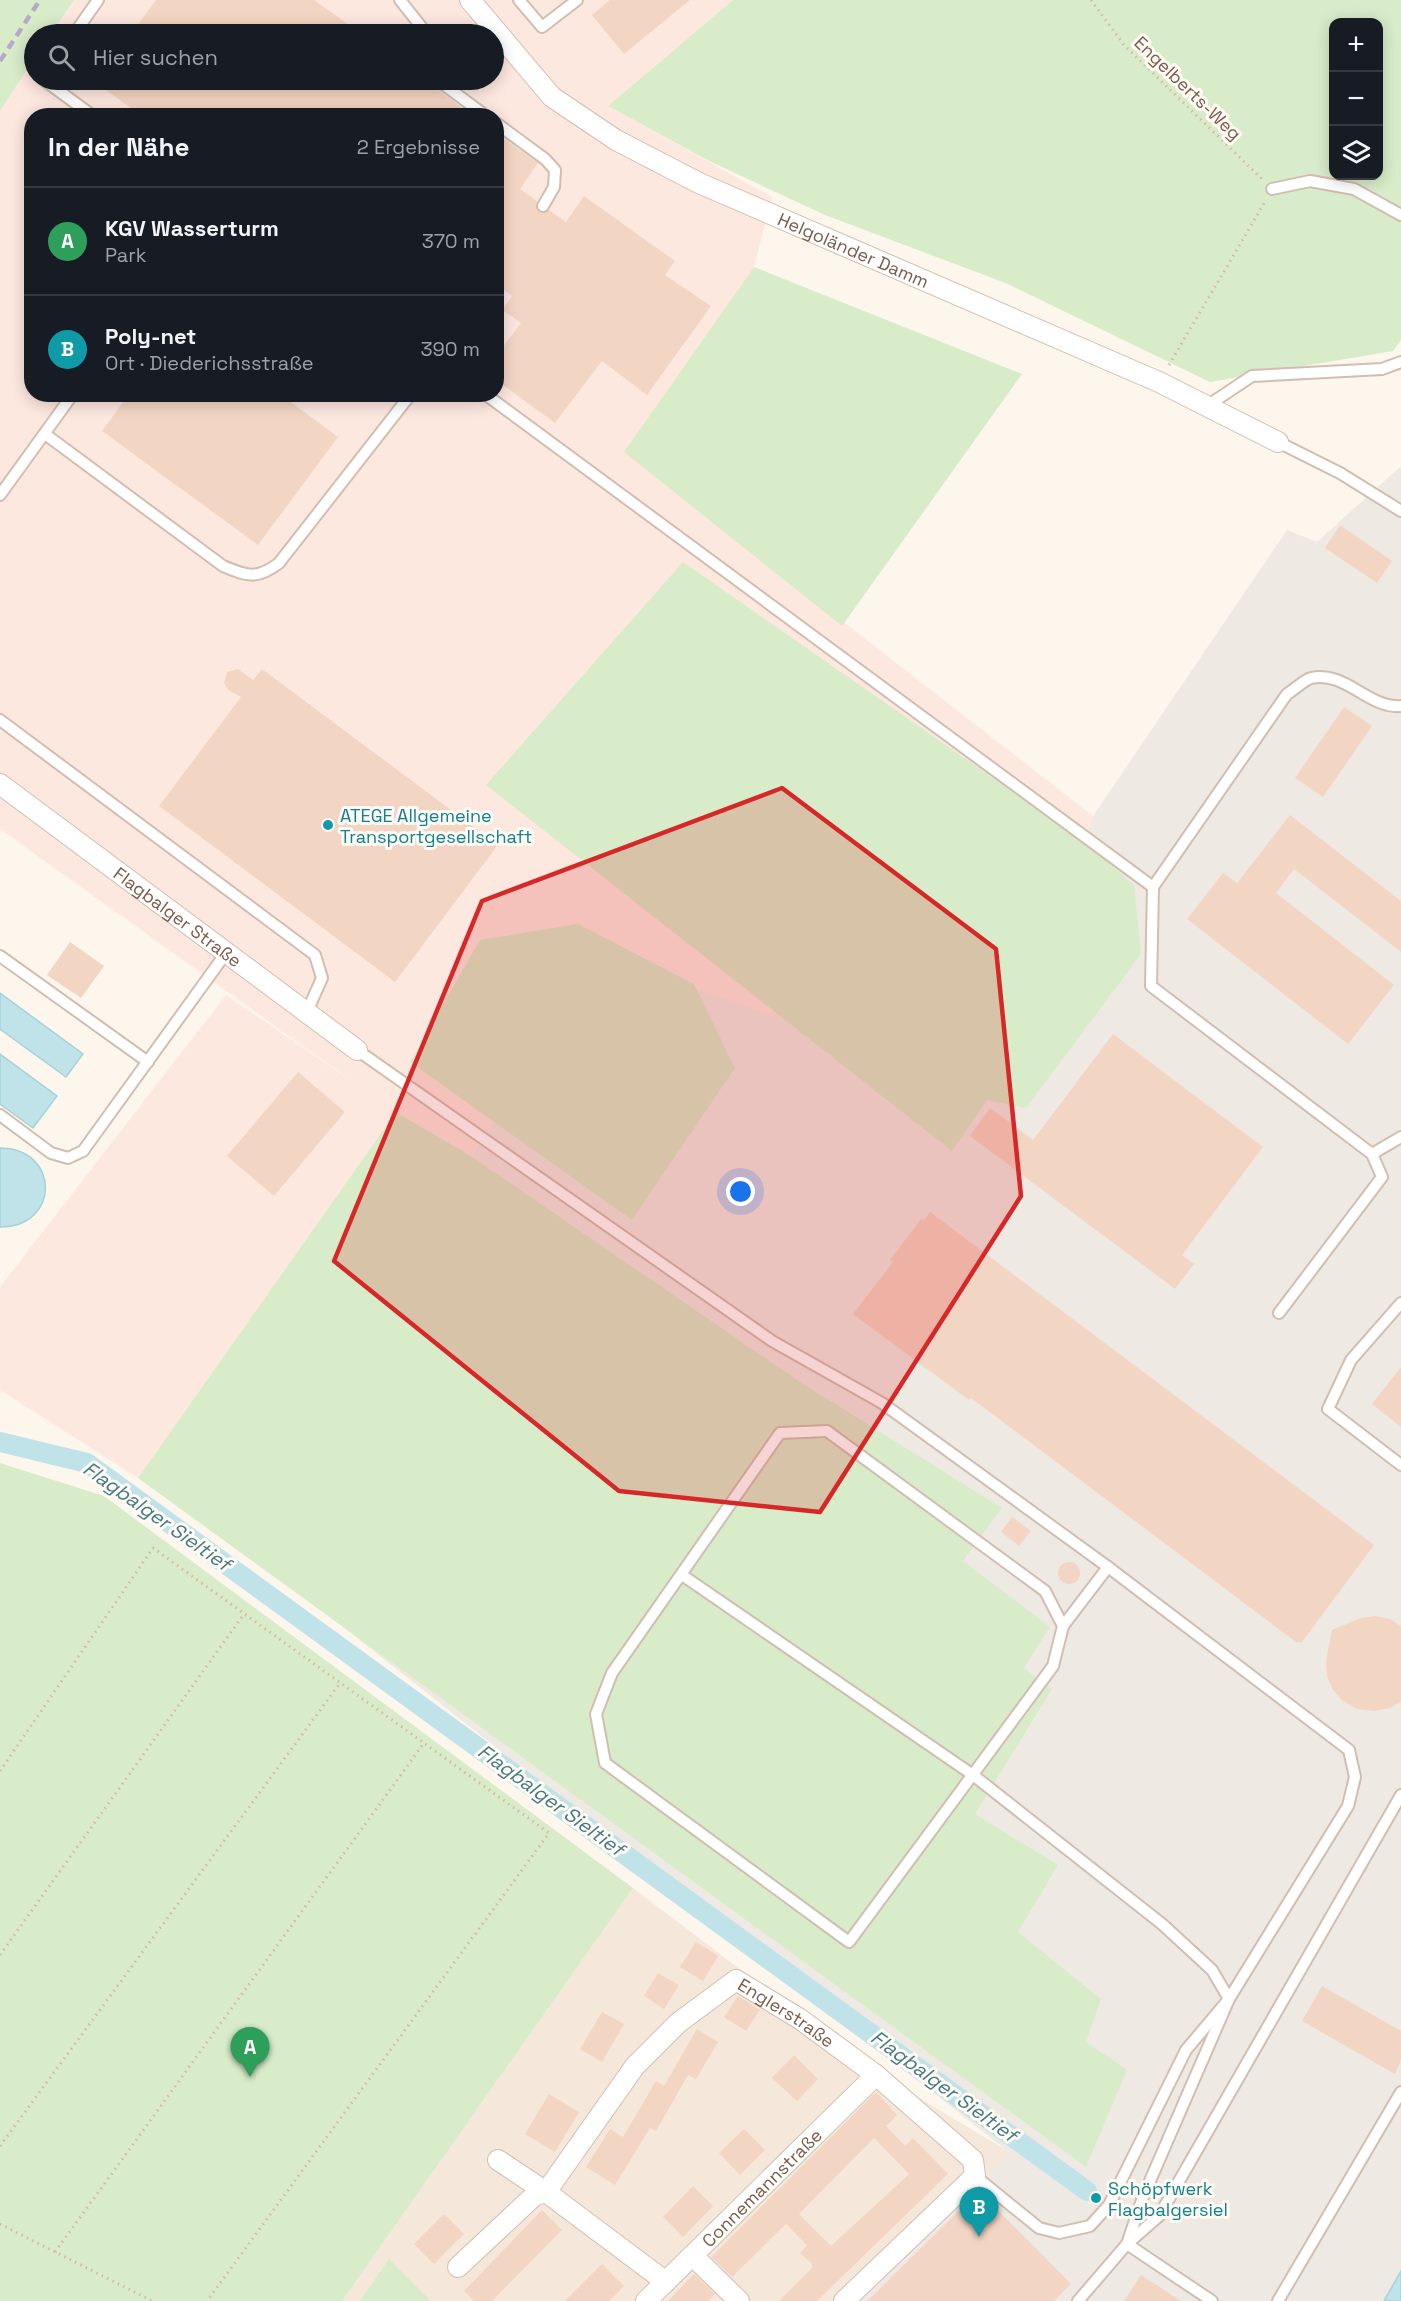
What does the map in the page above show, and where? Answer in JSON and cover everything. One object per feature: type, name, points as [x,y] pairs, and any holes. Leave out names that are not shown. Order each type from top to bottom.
[{"type":"street","name":"Helgoländer Damm","points":[[470,0],[490,24]]},
{"type":"street","name":"Helgoländer Damm","points":[[504,40],[552,97],[616,140],[699,183],[1159,382],[1278,442]]},
{"type":"street","name":"Flagbalger Straße","points":[[1,786],[357,1050]]},
{"type":"street","name":"Englerstraße","points":[[458,2267],[535,2195],[546,2192],[635,2066],[678,2023],[736,1980],[800,2019],[876,2075],[974,2168]]},
{"type":"street","name":"Connemannstraße","points":[[646,2301],[876,2075]]},
{"type":"street","points":[[498,2160],[546,2192],[666,2282]]},
{"type":"street","points":[[844,2301],[974,2168]]},
{"type":"street","points":[[693,2256],[739,2301]]},
{"type":"lane","points":[[81,24],[98,0]]},
{"type":"lane","points":[[400,0],[419,24]]},
{"type":"lane","points":[[519,0],[542,27],[577,0]]},
{"type":"lane","points":[[58,90],[82,108]]},
{"type":"lane","points":[[451,90],[475,108]]},
{"type":"lane","points":[[504,129],[545,159],[555,170],[554,187],[543,206]]},
{"type":"lane","points":[[1272,189],[1310,181],[1354,189],[1401,215]]},
{"type":"lane","points":[[1207,406],[1252,376],[1382,369],[1401,362]]},
{"type":"lane","points":[[0,495],[67,402]]},
{"type":"lane","points":[[45,434],[223,566],[244,574],[264,575],[279,563],[405,402]]},
{"type":"lane","points":[[496,402],[1153,887]]},
{"type":"lane","points":[[1278,442],[1340,473],[1401,511]]},
{"type":"lane","points":[[1279,1313],[1382,1177],[1372,1154],[1151,986],[1153,887],[1287,694],[1311,678],[1336,679],[1390,707],[1401,706]]},
{"type":"lane","points":[[0,720],[315,955],[322,978],[306,1014]]},
{"type":"lane","points":[[0,1115],[51,1153],[68,1158],[83,1151],[226,953]]},
{"type":"lane","points":[[0,956],[148,1062]]},
{"type":"lane","points":[[357,1050],[772,1341],[882,1403],[1108,1567],[1349,1750],[1355,1777],[1348,1806],[1229,1999],[1143,2197],[1127,2244]]},
{"type":"lane","points":[[1372,1154],[1401,1137]]},
{"type":"lane","points":[[1401,1303],[1351,1360],[1328,1409],[1401,1465]]},
{"type":"lane","points":[[1063,1626],[1045,1591],[827,1431],[780,1433],[612,1673],[596,1714],[605,1763],[849,1942],[1053,1666],[1063,1626],[1108,1567]]},
{"type":"lane","points":[[682,1575],[973,1775],[1162,1924],[1212,1970],[1229,1999]]},
{"type":"lane","points":[[1078,2301],[1127,2244],[1159,2216],[1401,1795]]},
{"type":"lane","points":[[974,2168],[1039,2228],[1059,2233],[1090,2226],[1109,2205],[1186,2050],[1229,1999]]},
{"type":"lane","points":[[1278,2301],[1401,2092]]},
{"type":"lane","points":[[1127,2244],[1212,2301]]},
{"type":"path","name":"Engelberts-Weg","points":[[1091,0],[1124,45],[1272,189]]},
{"type":"path","points":[[1159,382],[1272,189]]},
{"type":"path","points":[[0,1771],[153,1548],[549,1833],[207,2301]]},
{"type":"path","points":[[0,1955],[244,1614]]},
{"type":"path","points":[[0,2146],[340,1683]]},
{"type":"path","points":[[55,2252],[424,1743]]},
{"type":"path","points":[[0,2230],[2,2224],[152,2301]]},
{"type":"highlighted area","points":[[782,788],[996,949],[1021,1196],[820,1512],[619,1491],[334,1261],[482,901]]},
{"type":"shaded area","points":[[74,0],[733,0],[608,106],[772,197],[754,267],[625,452],[1093,816],[1000,1095],[604,957],[471,1156],[396,1112],[138,1478],[0,1390],[0,1287],[226,995],[356,1084],[0,829],[0,111],[24,74],[24,90],[504,90],[504,24],[58,24]]},
{"type":"shaded area","points":[[1401,466],[1401,2271],[1384,2301],[859,2301],[1010,2153],[205,1518],[471,1156],[604,957],[1000,1094],[1093,816],[1287,530],[1317,542]]},
{"type":"shaded area","points":[[633,1888],[874,2071],[1011,2153],[860,2301],[342,2301]]},
{"type":"green space","points":[[0,0],[74,0],[58,24],[24,24],[24,74],[0,111]]},
{"type":"green space","points":[[733,0],[1401,0],[1401,340],[1393,351],[1210,382],[1008,284],[825,215],[709,161],[608,106]]},
{"type":"green space","points":[[754,267],[1022,374],[842,626],[624,452]]},
{"type":"green space","points":[[683,562],[1078,837],[1134,885],[1141,954],[1026,1108],[987,1100],[952,1151],[486,785]]},
{"type":"green space","points":[[578,924],[694,984],[735,1068],[632,1220],[410,1062],[480,940]]},
{"type":"green space","points":[[396,1112],[471,1156],[800,1382],[1002,1508],[963,1561],[1050,1627],[1024,1668],[1052,1689],[975,1814],[1058,1865],[1018,1932],[1101,1999],[1086,2042],[1127,2070],[1086,2167],[138,1478]]},
{"type":"green space","points":[[0,1463],[104,1496],[633,1888],[342,2301],[0,2301]]},
{"type":"green space","points":[[389,2259],[431,2301],[360,2301]]},
{"type":"water","points":[[0,993],[83,1054],[66,1077],[0,1029]]},
{"type":"water","points":[[0,1054],[57,1096],[33,1128],[0,1104]]},
{"type":"water","points":[[0,1148],[20,1151],[34,1160],[42,1173],[45,1188],[43,1202],[34,1215],[20,1224],[0,1227]]},
{"type":"water","points":[[1401,2271],[1401,2301],[1384,2301]]},
{"type":"building","points":[[156,0],[314,0],[348,24],[138,24]]},
{"type":"building","points":[[610,0],[690,0],[624,54],[592,15]]},
{"type":"building","points":[[106,90],[438,90],[462,108],[131,108]]},
{"type":"building","points":[[504,139],[538,163],[520,189],[537,201],[536,207],[539,212],[544,213],[549,210],[566,222],[584,196],[675,261],[665,275],[711,306],[647,395],[602,361],[555,423],[504,386],[504,345],[521,323],[504,311],[504,307],[512,296],[504,290]]},
{"type":"building","points":[[123,402],[291,402],[338,437],[258,545],[102,431]]},
{"type":"building","points":[[1340,525],[1392,561],[1377,583],[1325,548]]},
{"type":"building","name":"ATEGE Allgemeine Transportgesellschaft","points":[[238,669],[253,680],[262,669],[498,845],[395,982],[159,806],[241,697],[228,690],[224,683],[227,672]]},
{"type":"building","points":[[1344,707],[1372,726],[1323,797],[1295,778]]},
{"type":"building","points":[[1290,815],[1401,901],[1401,952],[1294,869],[1276,893],[1394,985],[1348,1044],[1187,919],[1223,873],[1237,883]]},
{"type":"building","points":[[70,942],[104,966],[81,998],[47,975]]},
{"type":"building","points":[[1113,1034],[1263,1147],[1182,1255],[1194,1264],[1175,1289],[970,1136],[990,1108],[1033,1140]]},
{"type":"building","points":[[298,1072],[345,1112],[274,1196],[227,1156]]},
{"type":"building","points":[[930,1212],[1374,1545],[1302,1642],[1296,1642],[971,1398],[969,1400],[853,1314],[893,1262],[890,1260],[922,1218],[924,1220]]},
{"type":"building","points":[[1401,1367],[1401,1427],[1372,1404]]},
{"type":"building","points":[[1012,1517],[1031,1531],[1019,1546],[1001,1532]]},
{"type":"building","points":[[1069,1562],[1079,1569],[1080,1573],[1073,1583],[1069,1584],[1059,1577],[1058,1573],[1065,1563]]},
{"type":"building","points":[[1376,1616],[1390,1619],[1401,1626],[1401,1702],[1390,1708],[1374,1711],[1357,1709],[1343,1701],[1333,1690],[1327,1676],[1326,1661],[1332,1630],[1361,1618]]},
{"type":"building","points":[[696,1942],[718,1956],[703,1981],[680,1967]]},
{"type":"building","points":[[658,1973],[679,1985],[664,2009],[644,1996]]},
{"type":"building","points":[[1322,1986],[1401,2031],[1401,2060],[1395,2074],[1302,2021]]},
{"type":"building","points":[[738,1996],[760,2010],[746,2031],[724,2017]]},
{"type":"building","points":[[602,2012],[624,2024],[602,2062],[580,2049]]},
{"type":"building","points":[[697,2029],[718,2042],[696,2079],[688,2075],[656,2131],[650,2128],[615,2185],[586,2167],[610,2129],[623,2137],[656,2081],[664,2086]]},
{"type":"building","points":[[794,2055],[818,2079],[797,2101],[772,2078]]},
{"type":"building","points":[[876,2092],[897,2115],[886,2126],[905,2146],[913,2138],[948,2174],[817,2301],[779,2301],[812,2268],[812,2264],[800,2253],[807,2245],[786,2224],[732,2277],[711,2257]],"holes":[[[874,2138],[909,2174],[831,2246],[799,2214]]]},
{"type":"building","points":[[549,2094],[579,2112],[555,2152],[525,2134]]},
{"type":"building","points":[[744,2129],[765,2150],[740,2175],[719,2153]]},
{"type":"building","points":[[693,2186],[713,2206],[683,2237],[663,2217]]},
{"type":"building","points":[[979,2191],[1071,2284],[1054,2301],[867,2301]]},
{"type":"building","points":[[542,2210],[562,2230],[492,2301],[474,2301],[464,2291]]},
{"type":"building","points":[[444,2214],[464,2234],[434,2264],[414,2244]]},
{"type":"building","points":[[602,2264],[624,2286],[609,2301],[565,2301]]},
{"type":"building","points":[[694,2274],[715,2294],[708,2301],[668,2301]]},
{"type":"building","points":[[1141,2275],[1181,2301],[1124,2301]]},
{"type":"waterway","name":"Flagbalger Sieltief","points":[[0,1442],[87,1463],[1087,2191]]},
{"type":"railway","points":[[24,24],[40,0]]},
{"type":"railway","points":[[0,61],[24,24]]},
{"type":"place","name":"ATEGE Allgemeine Transportgesellschaft","points":[[328,825]]},
{"type":"place","name":"KGV Wasserturm","points":[[250,2077]]},
{"type":"place","name":"Schöpfwerk Flagbalgersiel","points":[[1096,2198]]},
{"type":"place","name":"Poly-net","points":[[979,2237]]}]
